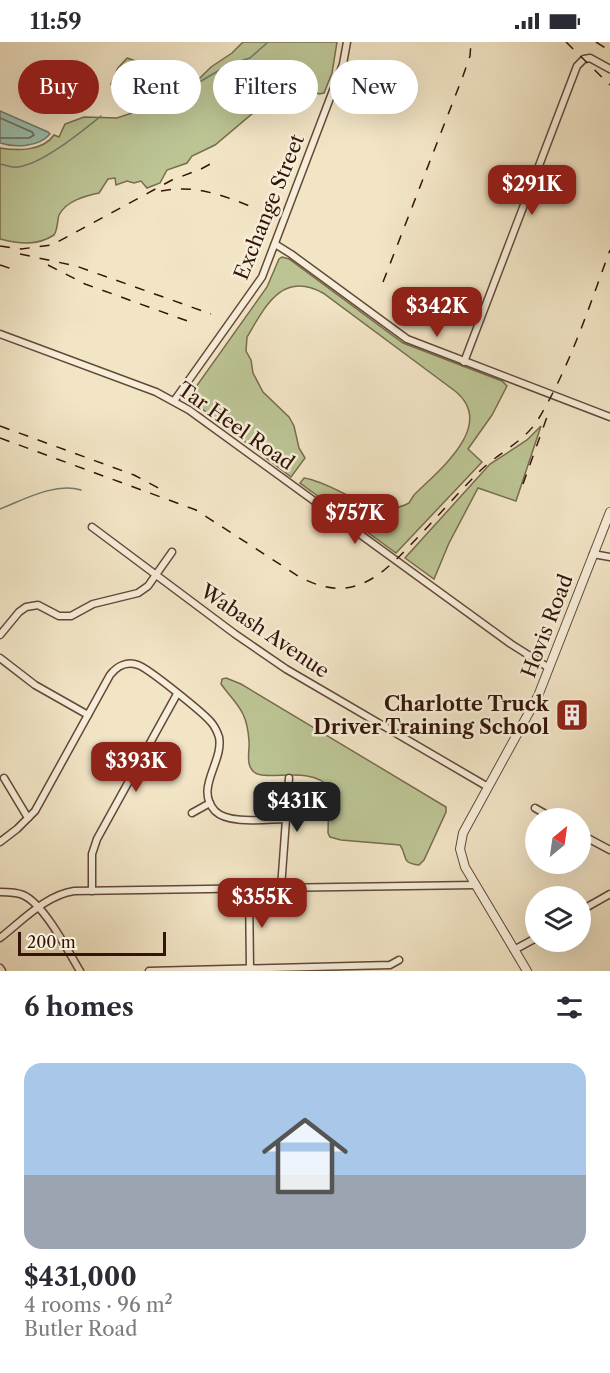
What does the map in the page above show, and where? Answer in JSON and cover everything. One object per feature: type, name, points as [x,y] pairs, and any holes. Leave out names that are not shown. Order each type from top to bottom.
[{"type":"street","name":"Exchange Street","points":[[174,401],[256,287],[264,272],[343,64],[346,42]]},
{"type":"street","points":[[464,362],[572,76],[584,59],[593,59],[610,69]]},
{"type":"street","points":[[275,244],[406,339],[610,417]]},
{"type":"street","name":"Tar Heel Road","points":[[0,334],[156,392],[174,401],[225,435],[511,644],[549,668]]},
{"type":"street","name":"Hovis Road","points":[[527,971],[475,885],[462,859],[460,845],[463,833],[528,716],[610,512]]},
{"type":"street","name":"Wabash Avenue","points":[[92,527],[286,669],[488,787]]},
{"type":"street","points":[[0,635],[26,607],[38,605],[59,616],[71,616],[93,604],[145,589],[172,552]]},
{"type":"street","points":[[593,554],[610,557]]},
{"type":"street","points":[[0,658],[35,685],[88,715]]},
{"type":"street","points":[[0,842],[28,818],[38,805],[110,675],[123,665],[136,664],[144,668],[211,722],[219,737],[218,754],[208,784],[210,803],[218,814],[230,819],[286,819]]},
{"type":"street","points":[[92,891],[92,854],[97,839],[177,694]]},
{"type":"street","points":[[4,778],[28,818]]},
{"type":"street","points":[[281,888],[289,778]]},
{"type":"street","points":[[192,813],[210,803]]},
{"type":"street","points":[[591,840],[610,850]]},
{"type":"street","points":[[0,938],[61,894],[92,891],[475,885]]},
{"type":"street","points":[[249,888],[250,970]]},
{"type":"street","points":[[0,892],[26,896],[39,908],[80,971]]},
{"type":"street","points":[[591,905],[610,894]]},
{"type":"street","points":[[514,950],[525,944]]},
{"type":"street","points":[[149,971],[390,965],[399,960]]},
{"type":"shaded area","points":[[243,42],[337,42],[334,60],[330,60],[330,78],[324,93],[319,94],[318,60],[222,60]]},
{"type":"shaded area","points":[[213,66],[213,114],[252,114],[215,145],[192,156],[187,163],[167,170],[160,183],[147,188],[141,181],[134,183],[127,181],[116,185],[115,178],[108,179],[99,193],[76,200],[62,210],[54,235],[48,239],[28,243],[0,239],[0,148],[30,149],[37,147],[54,135],[59,137],[65,124],[84,117],[117,118],[129,114],[201,114],[201,77]]},
{"type":"shaded area","points":[[282,257],[289,259],[403,343],[502,381],[507,386],[492,415],[468,449],[482,462],[396,553],[300,483],[304,478],[317,481],[356,500],[383,508],[396,508],[409,503],[449,460],[467,432],[470,418],[466,404],[455,391],[323,293],[309,287],[296,286],[276,295],[268,304],[247,337],[246,351],[251,360],[253,373],[263,392],[289,417],[294,426],[299,448],[305,458],[291,477],[188,398],[267,287]]},
{"type":"shaded area","points":[[541,426],[516,501],[478,488],[449,543],[434,579],[405,558],[490,464],[527,440]]},
{"type":"shaded area","points":[[226,678],[241,684],[446,807],[446,812],[424,860],[419,865],[409,863],[400,845],[330,837],[328,833],[329,787],[321,780],[300,775],[260,775],[254,772],[249,761],[246,722],[240,709],[221,684],[222,679]]},
{"type":"water","points":[[0,111],[50,134],[40,142],[33,144],[13,146],[0,143]]},
{"type":"waterway","points":[[201,81],[230,64],[250,58],[268,42]]},
{"type":"waterway","points":[[0,164],[18,167],[39,160],[62,146],[101,116]]},
{"type":"waterway","points":[[0,509],[50,490],[61,488],[81,490]]},
{"type":"railway","points":[[383,282],[463,76],[470,56],[471,42]]},
{"type":"railway","points":[[566,42],[610,85]]},
{"type":"railway","points":[[596,42],[610,51]]},
{"type":"railway","points":[[0,246],[21,249],[52,245],[172,180],[214,162]]},
{"type":"railway","points":[[161,191],[186,189],[210,192],[257,209]]},
{"type":"railway","points":[[0,438],[196,510],[298,576],[318,585],[335,588],[351,587],[366,582],[393,563],[478,473],[519,441],[533,426],[570,357],[610,250]]},
{"type":"railway","points":[[20,254],[76,266],[211,314]]},
{"type":"railway","points":[[0,265],[12,269]]},
{"type":"railway","points":[[48,265],[85,284],[193,323]]},
{"type":"railway","points":[[523,484],[547,417]]},
{"type":"railway","points":[[0,426],[134,475],[164,491]]},
{"type":"place","name":"Charlotte Truck Driver Training School","points":[[572,715]]}]
